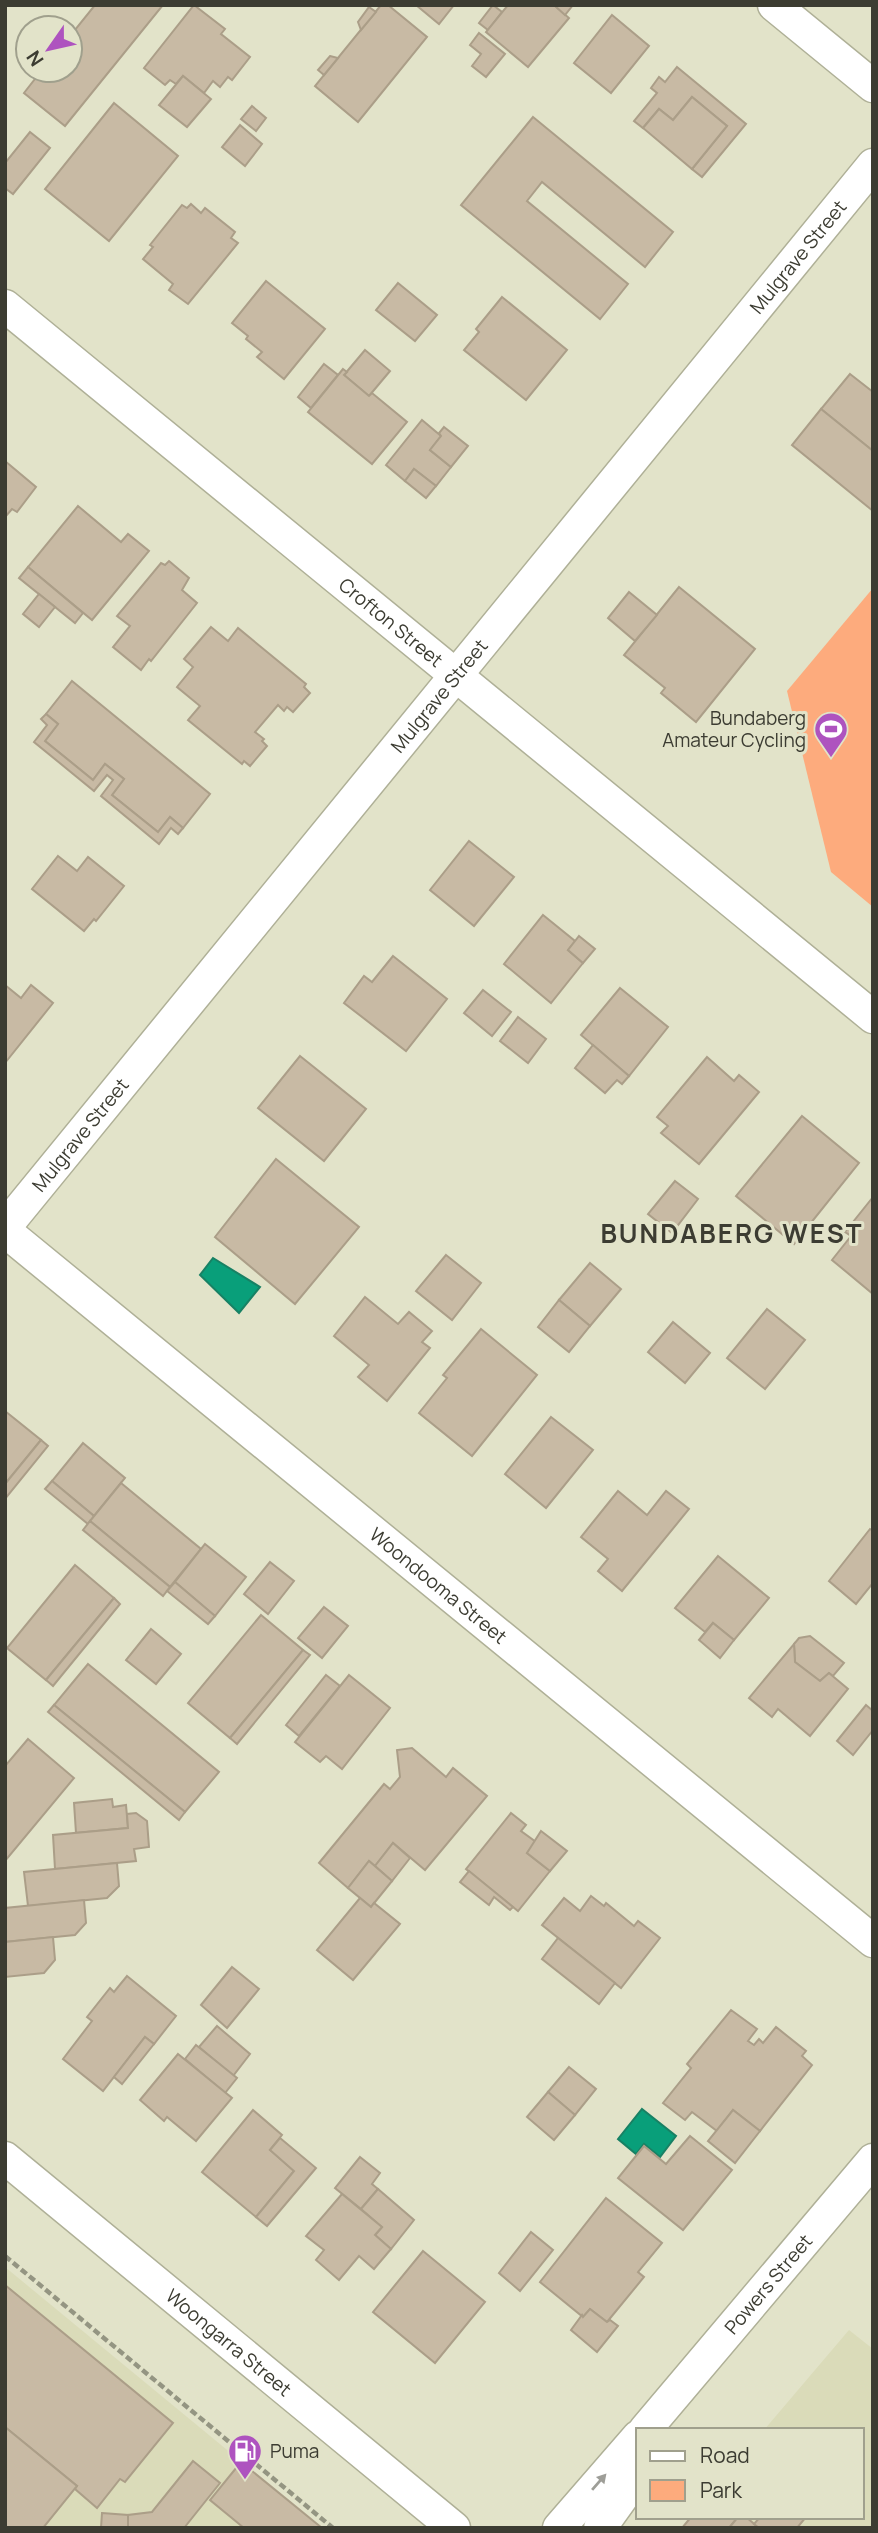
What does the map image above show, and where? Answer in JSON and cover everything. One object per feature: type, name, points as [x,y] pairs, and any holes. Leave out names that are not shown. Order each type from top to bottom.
[{"type":"street","points":[[774,5],[873,86]]},
{"type":"street","name":"Mulgrave Street","points":[[5,1229],[873,165]]},
{"type":"street","name":"Crofton Street","points":[[5,306],[873,1017]]},
{"type":"street","name":"Woondooma Street","points":[[5,1229],[873,1941]]},
{"type":"street","name":"Woongarra Street","points":[[5,2158],[454,2528]]},
{"type":"street","name":"Powers Street","points":[[654,2423],[873,2160]]},
{"type":"street","points":[[558,2523],[636,2439]]},
{"type":"street","points":[[600,2528],[636,2478]]},
{"type":"path","points":[[5,2256],[333,2528]]},
{"type":"shaded area","points":[[213,1258],[260,1287],[239,1313],[200,1275]]},
{"type":"shaded area","points":[[642,2109],[676,2136],[660,2157],[644,2144],[636,2154],[618,2139]]},
{"type":"shaded area","points":[[5,2267],[322,2528],[5,2528]]},
{"type":"shaded area","points":[[849,2330],[873,2349],[873,2528],[681,2528],[688,2519],[864,2519],[864,2428],[766,2428]]},
{"type":"green space","name":"Bundaberg Amateur Cycling","points":[[873,588],[873,907],[831,872],[787,691]]},
{"type":"building","points":[[95,5],[163,5],[65,126],[24,93],[31,84],[84,84],[84,19]]},
{"type":"building","points":[[194,5],[225,29],[221,34],[250,57],[232,80],[228,77],[220,87],[213,81],[204,93],[183,76],[176,84],[170,80],[165,85],[144,68]]},
{"type":"building","points":[[381,5],[388,5],[427,37],[358,122],[315,86]]},
{"type":"building","points":[[416,5],[454,5],[439,24]]},
{"type":"building","points":[[493,5],[502,12],[488,30],[479,23]]},
{"type":"building","points":[[508,5],[554,5],[569,18],[528,67],[486,32]]},
{"type":"building","points":[[554,5],[573,5],[565,15]]},
{"type":"building","points":[[369,7],[376,12],[361,30],[358,22]]},
{"type":"building","points":[[612,15],[649,46],[611,93],[574,63]]},
{"type":"building","points":[[479,33],[505,54],[486,77],[472,66],[481,54],[470,45]]},
{"type":"building","points":[[330,56],[338,58],[324,75],[318,70]]},
{"type":"building","points":[[677,67],[746,124],[702,177],[692,169],[727,126],[692,97],[673,120],[659,109],[643,128],[634,121],[657,93],[651,88],[659,77],[665,82]]},
{"type":"building","points":[[183,76],[211,99],[187,127],[159,105]]},
{"type":"building","points":[[692,97],[727,126],[692,169],[643,128],[659,109],[673,120]]},
{"type":"building","points":[[114,103],[178,156],[109,241],[45,189]]},
{"type":"building","points":[[252,106],[266,118],[256,131],[241,119]]},
{"type":"building","points":[[533,117],[673,232],[645,267],[542,182],[527,201],[628,284],[600,319],[461,205]]},
{"type":"building","points":[[240,125],[262,144],[245,166],[222,147]]},
{"type":"building","points":[[30,132],[50,148],[13,194],[5,188],[5,163]]},
{"type":"building","points":[[191,204],[201,213],[205,208],[235,232],[231,238],[238,243],[188,304],[169,290],[173,284],[143,259],[153,247],[150,245],[182,205],[187,208]]},
{"type":"building","points":[[266,281],[325,329],[284,379],[257,357],[262,352],[232,323]]},
{"type":"building","points":[[398,283],[437,315],[415,341],[376,310]]},
{"type":"building","points":[[502,297],[567,350],[526,400],[464,350],[479,332],[476,329]]},
{"type":"building","points":[[365,350],[390,371],[369,396],[344,375]]},
{"type":"building","points":[[324,364],[338,375],[311,408],[298,397]]},
{"type":"building","points":[[343,369],[347,372],[344,375],[369,396],[372,393],[407,422],[372,464],[308,412]]},
{"type":"building","points":[[850,374],[873,392],[873,451],[821,409]]},
{"type":"building","points":[[821,409],[873,451],[873,511],[792,445]]},
{"type":"building","points":[[422,420],[441,436],[430,450],[451,467],[436,486],[414,469],[405,481],[386,465]]},
{"type":"building","points":[[444,427],[468,446],[451,467],[430,450],[441,436],[439,433]]},
{"type":"building","points":[[5,461],[36,487],[17,512],[12,509],[5,517]]},
{"type":"building","points":[[414,469],[436,486],[426,498],[405,481]]},
{"type":"building","points":[[78,506],[121,542],[128,534],[149,551],[92,620],[28,567]]},
{"type":"building","points":[[169,561],[189,578],[182,590],[197,603],[141,670],[113,647],[130,626],[117,616],[161,563],[165,565]]},
{"type":"building","points":[[28,567],[83,613],[75,623],[19,578]]},
{"type":"building","points":[[679,587],[755,649],[696,722],[661,693],[665,688],[624,655]]},
{"type":"building","points":[[629,592],[657,615],[635,641],[608,618]]},
{"type":"building","points":[[39,594],[55,607],[39,627],[23,614]]},
{"type":"building","points":[[211,627],[228,641],[238,628],[306,684],[304,687],[310,693],[293,712],[287,707],[284,711],[278,705],[255,732],[264,739],[262,741],[267,746],[250,766],[244,761],[242,764],[188,720],[200,706],[177,687],[193,667],[184,659]]},
{"type":"building","points":[[72,681],[210,794],[183,828],[170,817],[158,832],[112,795],[124,779],[105,764],[93,780],[45,741],[58,724],[46,714]]},
{"type":"building","points":[[46,714],[58,724],[45,741],[93,780],[105,764],[124,779],[112,795],[158,832],[170,817],[183,828],[178,834],[171,828],[159,844],[101,796],[113,780],[107,775],[94,791],[34,742],[47,725],[41,719]]},
{"type":"building","points":[[469,841],[514,877],[474,926],[430,890]]},
{"type":"building","points":[[58,856],[77,871],[88,857],[124,886],[96,921],[94,919],[84,931],[32,889]]},
{"type":"building","points":[[543,915],[575,941],[568,950],[583,963],[551,1003],[504,964]]},
{"type":"building","points":[[579,936],[595,949],[583,963],[568,950]]},
{"type":"building","points":[[393,956],[447,999],[406,1051],[344,1003],[364,976],[372,982]]},
{"type":"building","points":[[5,985],[21,998],[31,985],[53,1003],[5,1063]]},
{"type":"building","points":[[620,988],[668,1027],[629,1076],[581,1035]]},
{"type":"building","points":[[483,990],[511,1012],[492,1036],[464,1013]]},
{"type":"building","points":[[518,1017],[546,1039],[528,1063],[500,1041]]},
{"type":"building","points":[[593,1045],[629,1076],[622,1084],[617,1080],[605,1093],[575,1068]]},
{"type":"building","points":[[300,1056],[366,1109],[324,1161],[258,1108]]},
{"type":"building","points":[[707,1057],[734,1081],[739,1075],[759,1092],[699,1164],[661,1133],[668,1126],[657,1117]]},
{"type":"building","points":[[802,1116],[859,1163],[794,1244],[736,1196]]},
{"type":"building","points":[[276,1159],[359,1227],[295,1304],[215,1237]]},
{"type":"building","points":[[675,1181],[698,1199],[672,1233],[648,1214]]},
{"type":"building","points":[[873,1197],[873,1294],[832,1260],[851,1236],[845,1232]]},
{"type":"building","points":[[446,1255],[481,1283],[452,1320],[416,1291]]},
{"type":"building","points":[[590,1263],[621,1289],[590,1326],[559,1300]]},
{"type":"building","points":[[365,1297],[398,1324],[409,1312],[432,1331],[422,1342],[430,1348],[387,1401],[358,1377],[369,1365],[334,1336]]},
{"type":"building","points":[[559,1300],[590,1326],[569,1352],[538,1327]]},
{"type":"building","points":[[767,1309],[805,1340],[765,1389],[727,1358]]},
{"type":"building","points":[[673,1322],[710,1353],[685,1383],[648,1352]]},
{"type":"building","points":[[481,1329],[537,1375],[472,1456],[419,1413],[447,1378],[443,1375]]},
{"type":"building","points":[[5,1411],[41,1440],[5,1484]]},
{"type":"building","points":[[551,1417],[593,1450],[546,1508],[505,1474]]},
{"type":"building","points":[[41,1440],[48,1446],[5,1499],[5,1484]]},
{"type":"building","points":[[83,1443],[125,1478],[94,1516],[52,1481]]},
{"type":"building","points":[[52,1481],[94,1516],[88,1524],[45,1489]]},
{"type":"building","points":[[121,1483],[201,1549],[170,1587],[90,1521]]},
{"type":"building","points":[[618,1491],[647,1515],[666,1491],[689,1509],[622,1591],[598,1571],[608,1559],[581,1537]]},
{"type":"building","points":[[90,1521],[170,1587],[163,1596],[83,1530]]},
{"type":"building","points":[[870,1529],[873,1531],[873,1583],[856,1604],[829,1581]]},
{"type":"building","points":[[205,1544],[246,1577],[215,1616],[175,1582]]},
{"type":"building","points":[[718,1556],[769,1598],[734,1640],[713,1623],[705,1632],[675,1608]]},
{"type":"building","points":[[270,1562],[294,1581],[268,1614],[244,1594]]},
{"type":"building","points":[[75,1565],[114,1598],[46,1680],[7,1648]]},
{"type":"building","points":[[175,1582],[215,1616],[208,1624],[167,1591]]},
{"type":"building","points":[[114,1598],[120,1604],[53,1686],[46,1680]]},
{"type":"building","points":[[324,1607],[348,1626],[322,1658],[298,1638]]},
{"type":"building","points":[[261,1615],[303,1650],[230,1738],[188,1703]]},
{"type":"building","points":[[713,1623],[734,1640],[720,1658],[699,1640]]},
{"type":"building","points":[[151,1629],[181,1654],[156,1684],[126,1660]]},
{"type":"building","points":[[810,1636],[844,1663],[833,1676],[829,1673],[820,1681],[795,1662],[794,1644],[799,1638]]},
{"type":"building","points":[[794,1644],[795,1662],[820,1681],[829,1673],[848,1689],[810,1736],[778,1709],[772,1717],[749,1698]]},
{"type":"building","points":[[303,1650],[310,1655],[237,1744],[230,1738]]},
{"type":"building","points":[[88,1664],[219,1772],[185,1812],[54,1705]]},
{"type":"building","points":[[326,1675],[340,1686],[299,1736],[286,1725]]},
{"type":"building","points":[[349,1675],[390,1708],[342,1769],[326,1756],[320,1762],[295,1742]]},
{"type":"building","points":[[54,1705],[185,1812],[179,1820],[48,1712]]},
{"type":"building","points":[[866,1705],[873,1711],[873,1730],[853,1755],[837,1741]]},
{"type":"building","points":[[28,1739],[74,1778],[5,1861],[5,1766]]},
{"type":"building","points":[[412,1748],[446,1777],[453,1768],[487,1796],[425,1870],[393,1843],[375,1866],[369,1861],[348,1888],[319,1863],[384,1784],[390,1789],[400,1777],[397,1750]]},
{"type":"building","points":[[112,1799],[113,1807],[126,1805],[128,1828],[76,1833],[74,1803]]},
{"type":"building","points":[[136,1813],[147,1821],[149,1847],[134,1849],[136,1861],[55,1869],[53,1835],[128,1828],[127,1814]]},
{"type":"building","points":[[511,1813],[526,1825],[521,1831],[536,1842],[527,1853],[550,1871],[518,1911],[466,1869]]},
{"type":"building","points":[[541,1831],[567,1851],[550,1871],[527,1853]]},
{"type":"building","points":[[393,1843],[410,1858],[392,1881],[375,1866]]},
{"type":"building","points":[[369,1861],[392,1881],[371,1907],[348,1888]]},
{"type":"building","points":[[117,1863],[119,1886],[107,1898],[28,1906],[24,1872]]},
{"type":"building","points":[[469,1871],[513,1907],[510,1910],[494,1897],[489,1905],[460,1882]]},
{"type":"building","points":[[591,1896],[604,1906],[606,1903],[634,1926],[638,1921],[660,1938],[621,1988],[542,1925],[564,1898],[580,1911]]},
{"type":"building","points":[[360,1898],[371,1907],[374,1903],[400,1924],[353,1980],[317,1950]]},
{"type":"building","points":[[84,1900],[86,1923],[75,1935],[5,1942],[5,1908]]},
{"type":"building","points":[[53,1937],[55,1960],[44,1973],[5,1977],[5,1942]]},
{"type":"building","points":[[558,1938],[615,1983],[599,2004],[542,1959]]},
{"type":"building","points":[[232,1967],[259,1989],[227,2028],[201,2005]]},
{"type":"building","points":[[127,1976],[176,2016],[154,2044],[145,2037],[103,2091],[63,2059],[92,2021],[87,2017],[110,1988],[114,1992]]},
{"type":"building","points":[[731,2010],[757,2029],[748,2041],[754,2045],[759,2039],[763,2043],[776,2027],[806,2051],[802,2056],[812,2065],[760,2131],[733,2110],[717,2131],[692,2112],[685,2120],[663,2103],[691,2068],[687,2064]]},
{"type":"building","points":[[217,2026],[250,2054],[233,2076],[199,2047]]},
{"type":"building","points":[[145,2037],[154,2044],[122,2084],[114,2077]]},
{"type":"building","points":[[196,2045],[237,2078],[225,2093],[185,2059]]},
{"type":"building","points":[[178,2054],[232,2098],[196,2141],[167,2117],[164,2121],[140,2100]]},
{"type":"building","points":[[569,2067],[596,2089],[575,2115],[548,2092]]},
{"type":"building","points":[[548,2092],[575,2115],[554,2140],[527,2117]]},
{"type":"building","points":[[253,2110],[282,2135],[270,2150],[294,2171],[256,2217],[202,2172]]},
{"type":"building","points":[[733,2110],[760,2131],[735,2163],[708,2141]]},
{"type":"building","points":[[690,2136],[732,2170],[683,2230],[618,2178],[644,2146],[666,2164]]},
{"type":"building","points":[[280,2138],[316,2168],[267,2226],[256,2217],[294,2171],[270,2150]]},
{"type":"building","points":[[360,2157],[380,2173],[372,2184],[378,2189],[361,2209],[335,2188]]},
{"type":"building","points":[[378,2189],[414,2220],[391,2249],[375,2235],[382,2227],[361,2209]]},
{"type":"building","points":[[342,2194],[382,2227],[375,2235],[391,2249],[374,2269],[359,2256],[339,2280],[316,2260],[324,2250],[306,2236]]},
{"type":"building","points":[[606,2198],[662,2243],[638,2272],[644,2277],[607,2322],[590,2309],[583,2317],[540,2282]]},
{"type":"building","points":[[531,2232],[553,2250],[520,2291],[499,2273]]},
{"type":"building","points":[[423,2251],[485,2302],[435,2363],[373,2312]]},
{"type":"building","points":[[5,2285],[173,2423],[125,2482],[120,2479],[97,2508],[75,2489],[77,2486],[5,2427]]},
{"type":"building","points":[[590,2309],[607,2322],[610,2320],[618,2326],[597,2352],[571,2330]]},
{"type":"building","points":[[5,2427],[77,2486],[43,2528],[5,2528]]},
{"type":"building","points":[[193,2461],[220,2483],[184,2528],[128,2528],[128,2515],[152,2512]]},
{"type":"building","name":"Puma","points":[[241,2462],[322,2528],[244,2528],[210,2500]]},
{"type":"building","points":[[102,2513],[128,2515],[128,2528],[101,2528]]},
{"type":"building","points":[[689,2519],[736,2519],[729,2528],[682,2528]]},
{"type":"building","points":[[736,2519],[748,2519],[759,2528],[729,2528]]},
{"type":"building","points":[[758,2519],[804,2519],[797,2528],[759,2528],[754,2524]]},
{"type":"place","name":"Bundaberg Amateur Cycling","points":[[831,759]]},
{"type":"place","name":"Puma","points":[[245,2481]]},
{"type":"district","name":"BUNDABERG WEST","points":[[732,1233]]}]
